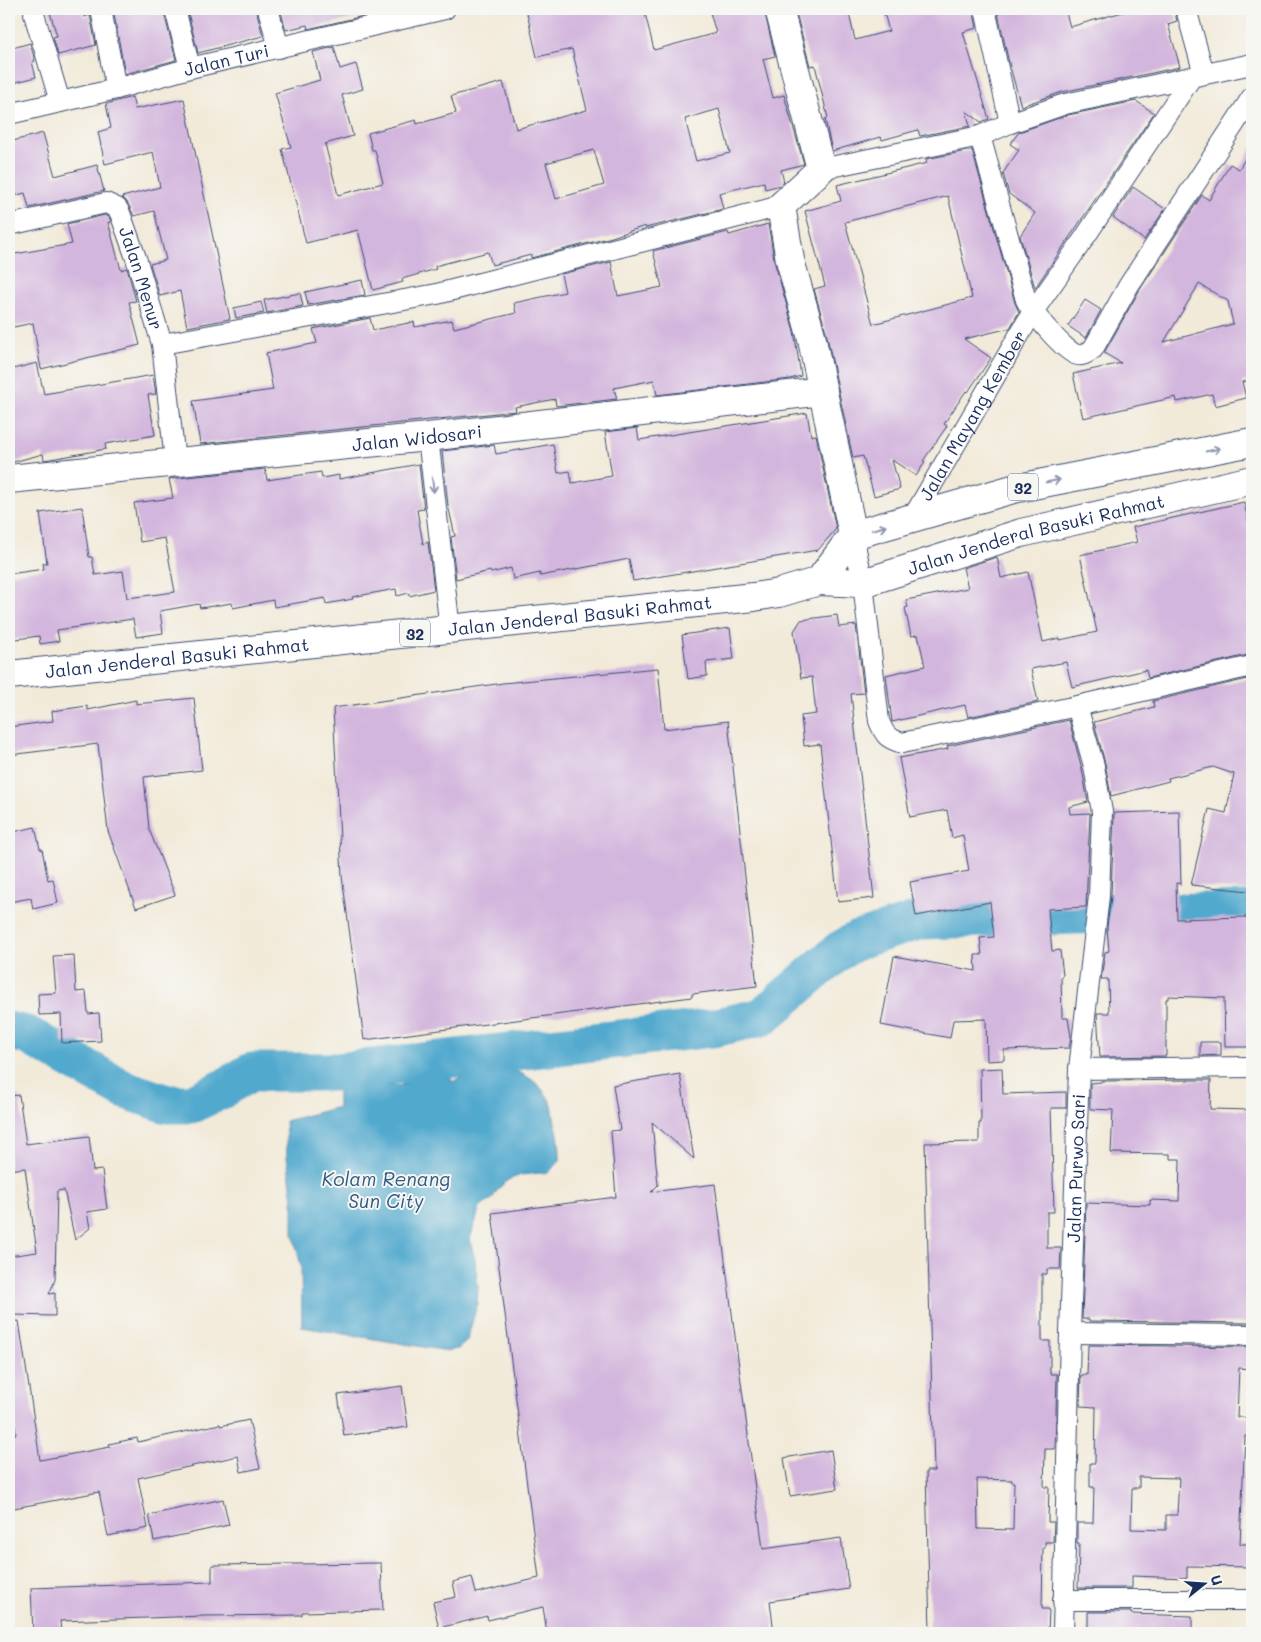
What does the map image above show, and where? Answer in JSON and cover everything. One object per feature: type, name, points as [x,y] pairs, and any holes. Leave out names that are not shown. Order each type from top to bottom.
[{"type":"main road","points":[[779,9],[821,169],[781,206],[790,260],[811,335],[853,535],[819,581]]},
{"type":"main road","name":"Jalan Widosari","points":[[9,479],[428,437],[823,391]]},
{"type":"main road","name":"32","points":[[853,535],[1013,489],[1252,442]]},
{"type":"main road","name":"Jalan Jenderal Basuki Rahmat","points":[[9,675],[754,597],[779,593],[819,581],[863,583],[1021,533],[1252,480]]},
{"type":"street","points":[[100,9],[116,89]]},
{"type":"street","points":[[175,9],[190,68]]},
{"type":"street","points":[[268,9],[279,48]]},
{"type":"street","name":"Jalan Turi","points":[[9,114],[116,89],[190,68],[445,9]]},
{"type":"street","points":[[985,9],[1010,123]]},
{"type":"street","points":[[1186,9],[1198,76]]},
{"type":"street","points":[[34,14],[60,102]]},
{"type":"street","points":[[821,169],[980,136],[1010,123],[1065,104],[1252,64]]},
{"type":"street","name":"Jalan Mayang Kember","points":[[912,518],[1032,313],[1198,76]]},
{"type":"street","points":[[980,136],[1026,300],[1032,313],[1071,352],[1078,355],[1086,354],[1093,349],[1129,285],[1252,97]]},
{"type":"street","name":"Jalan Menur","points":[[9,225],[106,203],[117,208],[136,258],[162,344],[175,461]]},
{"type":"street","points":[[162,344],[437,294],[781,206]]},
{"type":"street","points":[[428,437],[450,630]]},
{"type":"street","points":[[853,535],[863,583],[879,721],[884,734],[892,740],[902,743],[1252,666]]},
{"type":"street","name":"Jalan Purwo Sari","points":[[1063,1633],[1078,1069],[1099,896],[1102,812],[1094,766],[1077,706]]},
{"type":"street","points":[[1078,1069],[1252,1068]]},
{"type":"street","points":[[1070,1333],[1252,1335]]},
{"type":"street","points":[[1063,1600],[1252,1600]]},
{"type":"water","name":"Kolam Renang Sun City","points":[[488,1064],[507,1068],[525,1075],[546,1094],[553,1108],[559,1141],[560,1160],[549,1172],[521,1175],[508,1180],[499,1188],[491,1200],[480,1207],[470,1239],[478,1286],[477,1305],[467,1341],[458,1349],[447,1351],[302,1327],[301,1266],[293,1234],[293,1200],[287,1157],[285,1121],[338,1107],[338,1091],[374,1084],[399,1086],[418,1079],[421,1068],[448,1066],[452,1082]]},
{"type":"building","points":[[49,9],[81,9],[84,17],[90,15],[96,45],[58,55],[53,37],[57,36]]},
{"type":"building","points":[[113,9],[163,9],[176,60],[125,74]]},
{"type":"building","points":[[187,9],[256,9],[263,36],[198,53]]},
{"type":"building","points":[[280,9],[371,9],[372,14],[308,29],[307,25],[286,30]]},
{"type":"building","points":[[526,9],[644,9],[654,50],[716,33],[709,9],[764,9],[775,56],[763,59],[773,98],[784,95],[804,164],[781,170],[784,182],[781,185],[765,189],[764,182],[719,193],[723,209],[645,228],[645,226],[612,237],[531,258],[531,255],[492,265],[488,252],[435,266],[436,269],[402,279],[403,282],[373,290],[358,230],[306,243],[282,149],[291,147],[275,93],[320,80],[313,52],[334,47],[340,69],[356,64],[363,89],[342,95],[353,136],[325,144],[338,195],[383,183],[375,150],[372,150],[368,133],[416,120],[417,124],[456,113],[451,96],[503,82],[516,129],[587,110],[572,49],[537,57]],"holes":[[[719,109],[730,153],[696,161],[685,119]],[[594,150],[604,185],[556,199],[546,163]]]},
{"type":"building","points":[[795,9],[848,9],[855,40],[889,31],[883,9],[973,9],[977,28],[963,32],[989,119],[981,122],[966,111],[970,126],[920,136],[918,130],[882,140],[881,137],[832,151],[825,119],[828,118],[815,65],[810,66]]},
{"type":"building","points":[[997,9],[1065,9],[1070,27],[1133,9],[1174,9],[1177,21],[1168,24],[1180,67],[1062,92],[1021,106]]},
{"type":"building","points":[[30,43],[35,61],[32,62],[36,77],[9,84],[9,49]]},
{"type":"building","points":[[132,97],[135,109],[184,99],[230,319],[187,327],[180,291],[160,296],[150,264],[166,260],[154,211],[134,216],[127,202],[122,197],[160,187],[153,152],[105,164],[98,132],[111,128],[106,104]]},
{"type":"building","points":[[1136,101],[1154,113],[1035,288],[1020,236],[1035,213],[1009,194],[1003,173],[1019,150],[1010,144],[1019,132],[1068,115]]},
{"type":"building","points":[[43,133],[55,176],[97,165],[104,191],[29,208],[25,193],[9,197],[9,142]]},
{"type":"building","points":[[1252,147],[1252,380],[1242,382],[1246,398],[1215,406],[1212,394],[1177,402],[1176,397],[1083,418],[1073,374],[1121,363],[1104,353],[1139,291],[1202,195],[1209,200],[1230,164],[1239,169]],"holes":[[[1199,284],[1228,301],[1233,324],[1164,342]]]},
{"type":"building","points":[[972,150],[1019,312],[1010,328],[964,339],[991,358],[944,424],[947,426],[923,461],[925,462],[916,476],[892,460],[900,489],[874,496],[863,456],[853,458],[826,332],[814,289],[825,286],[805,211],[841,201],[837,185],[927,163],[926,159]],"holes":[[[948,196],[972,298],[873,324],[845,222]]]},
{"type":"building","points":[[1133,187],[1165,209],[1144,240],[1113,217]]},
{"type":"building","points":[[105,215],[109,217],[111,222],[108,222],[121,270],[127,268],[136,301],[129,302],[140,345],[41,369],[33,323],[9,328],[9,255],[72,244],[67,224]]},
{"type":"building","points":[[768,224],[775,264],[794,331],[801,376],[790,379],[657,395],[654,380],[614,388],[617,399],[556,406],[555,399],[515,407],[516,411],[200,444],[193,401],[273,390],[266,353],[317,343],[313,329],[370,318],[373,330],[414,322],[415,327],[452,320],[454,328],[516,313],[514,303],[565,292],[561,274],[611,262],[618,296],[662,287],[653,251],[728,232],[729,235]]},
{"type":"building","points":[[362,280],[365,295],[308,305],[305,292]]},
{"type":"building","points":[[300,293],[303,306],[267,313],[264,300]]},
{"type":"building","points":[[1085,300],[1101,310],[1086,338],[1068,326]]},
{"type":"building","points":[[261,302],[264,313],[236,318],[234,308]]},
{"type":"building","points":[[37,363],[44,394],[153,375],[156,394],[148,395],[155,435],[105,444],[106,449],[44,460],[43,454],[13,462],[9,448],[9,370]]},
{"type":"building","points":[[807,413],[811,436],[816,435],[836,529],[818,550],[633,581],[629,559],[540,576],[540,573],[513,579],[511,568],[456,579],[451,537],[455,536],[448,505],[442,451],[494,445],[496,454],[553,444],[558,473],[570,471],[572,483],[612,476],[605,432],[637,428],[639,440]]},
{"type":"building","points":[[419,464],[424,509],[417,510],[423,544],[428,542],[434,590],[409,596],[409,593],[397,596],[396,589],[326,604],[325,598],[274,607],[273,600],[233,608],[232,603],[200,608],[199,604],[160,611],[163,633],[136,637],[133,619],[57,630],[59,641],[40,644],[39,636],[9,640],[9,574],[44,569],[43,563],[47,563],[40,513],[82,507],[89,557],[92,557],[95,575],[123,571],[127,598],[175,592],[165,538],[140,542],[134,503],[173,498],[169,479],[265,469],[267,480],[321,472],[322,478],[339,475],[339,479]]},
{"type":"building","points":[[1244,502],[1252,539],[1252,654],[1148,678],[1146,670],[1072,687],[1066,662],[1031,669],[1038,702],[968,717],[965,705],[892,722],[886,675],[925,666],[918,635],[911,636],[905,608],[908,607],[906,600],[968,588],[963,568],[997,557],[1001,578],[1028,572],[1043,642],[1097,632],[1080,555],[1137,542],[1133,527]]},
{"type":"building","points":[[837,615],[839,627],[856,625],[864,693],[851,694],[874,898],[838,902],[820,744],[804,746],[801,716],[816,714],[812,677],[801,678],[794,631],[801,620]]},
{"type":"building","points":[[730,628],[734,659],[706,662],[707,676],[688,679],[682,635]]},
{"type":"building","points":[[658,668],[664,729],[728,721],[757,986],[692,994],[692,997],[364,1040],[342,876],[333,708],[503,683]]},
{"type":"building","points":[[1252,678],[1252,859],[1249,891],[1191,885],[1209,809],[1226,813],[1234,774],[1213,767],[1168,778],[1169,781],[1111,796],[1105,763],[1094,722],[1154,707],[1153,701]]},
{"type":"building","points":[[194,698],[202,770],[144,777],[149,829],[175,895],[136,908],[108,831],[98,744],[9,755],[9,727],[53,721],[52,711],[87,706],[88,710],[136,700],[136,704]]},
{"type":"building","points":[[1069,720],[1082,769],[1088,802],[1069,807],[1070,814],[1090,813],[1086,907],[1048,909],[1052,951],[1060,950],[1063,975],[1061,976],[1062,1018],[1068,1018],[1071,1037],[1069,1048],[1004,1050],[1004,1060],[987,1061],[986,1019],[953,1020],[950,1038],[881,1025],[894,956],[976,971],[975,955],[982,955],[980,938],[994,937],[990,902],[916,916],[910,882],[969,871],[963,835],[952,838],[947,810],[910,817],[899,758],[948,749],[947,746]]},
{"type":"building","points":[[1179,811],[1181,884],[1176,883],[1177,919],[1246,917],[1246,919],[1252,919],[1252,1047],[1225,1047],[1224,998],[1168,996],[1168,999],[1166,999],[1166,1056],[1100,1057],[1097,1013],[1109,1013],[1108,979],[1101,979],[1105,952],[1109,951],[1107,927],[1111,896],[1114,813]]},
{"type":"building","points":[[35,827],[40,849],[42,849],[48,880],[53,879],[58,903],[33,909],[31,898],[9,902],[9,833]]},
{"type":"building","points":[[74,955],[76,992],[86,991],[88,1014],[99,1013],[101,1041],[62,1043],[61,1014],[39,1015],[38,994],[56,993],[53,956]]},
{"type":"building","points":[[1200,1042],[1221,1042],[1221,1055],[1200,1056]]},
{"type":"building","points":[[1002,1068],[1003,1094],[1066,1092],[1066,1108],[1051,1108],[1054,1212],[1047,1212],[1047,1248],[1061,1248],[1060,1269],[1047,1269],[1047,1274],[1042,1274],[1042,1341],[1050,1341],[1050,1374],[1057,1374],[1055,1449],[1045,1449],[1044,1487],[1049,1487],[1048,1522],[1054,1522],[1053,1542],[1045,1542],[1045,1548],[1043,1548],[1042,1609],[1049,1609],[1048,1633],[1021,1633],[1021,1630],[981,1630],[981,1633],[930,1633],[926,1471],[934,1471],[925,1143],[979,1142],[979,1123],[981,1123],[980,1069]],"holes":[[[977,1479],[1012,1480],[1014,1482],[1013,1530],[978,1529]]]},
{"type":"building","points":[[680,1074],[694,1159],[652,1122],[658,1185],[651,1192],[715,1184],[763,1549],[841,1538],[849,1589],[770,1601],[774,1633],[547,1633],[543,1607],[488,1620],[487,1616],[439,1628],[433,1602],[456,1597],[453,1582],[472,1577],[476,1593],[539,1578],[492,1213],[616,1197],[611,1131],[620,1130],[613,1085]]},
{"type":"building","points":[[1211,1080],[1210,1109],[1252,1110],[1252,1323],[1089,1321],[1089,1319],[1082,1319],[1086,1203],[1150,1205],[1150,1200],[1179,1201],[1180,1159],[1170,1159],[1170,1154],[1111,1153],[1113,1110],[1090,1109],[1090,1083],[1101,1081]]},
{"type":"building","points":[[19,1095],[26,1144],[89,1136],[93,1171],[102,1170],[107,1209],[87,1212],[90,1228],[75,1240],[64,1190],[57,1191],[55,1280],[49,1294],[55,1293],[55,1316],[13,1315],[9,1284],[9,1256],[37,1252],[25,1168],[9,1170],[9,1096]]},
{"type":"building","points":[[19,1321],[40,1460],[110,1447],[109,1444],[137,1438],[138,1442],[220,1424],[220,1426],[249,1420],[260,1468],[241,1472],[238,1456],[138,1478],[148,1528],[108,1536],[99,1492],[9,1509],[9,1436],[16,1434],[9,1383],[9,1322]]},
{"type":"building","points":[[1088,1345],[1251,1347],[1250,1369],[1239,1368],[1237,1417],[1252,1418],[1252,1436],[1245,1436],[1240,1544],[1251,1544],[1251,1567],[1187,1566],[1187,1578],[1132,1576],[1132,1588],[1078,1588],[1079,1543],[1077,1543],[1077,1523],[1093,1523],[1094,1487],[1090,1487],[1090,1463],[1095,1463],[1096,1407],[1080,1406],[1081,1375],[1087,1375]],"holes":[[[1139,1477],[1179,1478],[1177,1515],[1166,1515],[1166,1530],[1131,1529],[1132,1488],[1139,1488]]]},
{"type":"building","points":[[402,1386],[408,1427],[344,1436],[338,1395]]},
{"type":"building","points":[[831,1450],[837,1489],[790,1496],[784,1458]]},
{"type":"building","points":[[223,1499],[229,1525],[154,1541],[149,1515]]},
{"type":"building","points":[[381,1563],[383,1610],[302,1612],[302,1615],[60,1621],[61,1633],[33,1633],[31,1588],[212,1582],[212,1565]]},
{"type":"building","points":[[1088,1612],[1131,1612],[1131,1614],[1192,1616],[1192,1633],[1088,1633]]},
{"type":"waterway","points":[[9,1031],[27,1035],[123,1089],[167,1104],[191,1104],[221,1090],[251,1072],[336,1072],[713,1028],[762,1017],[839,951],[858,940],[921,920],[1252,911]]}]
